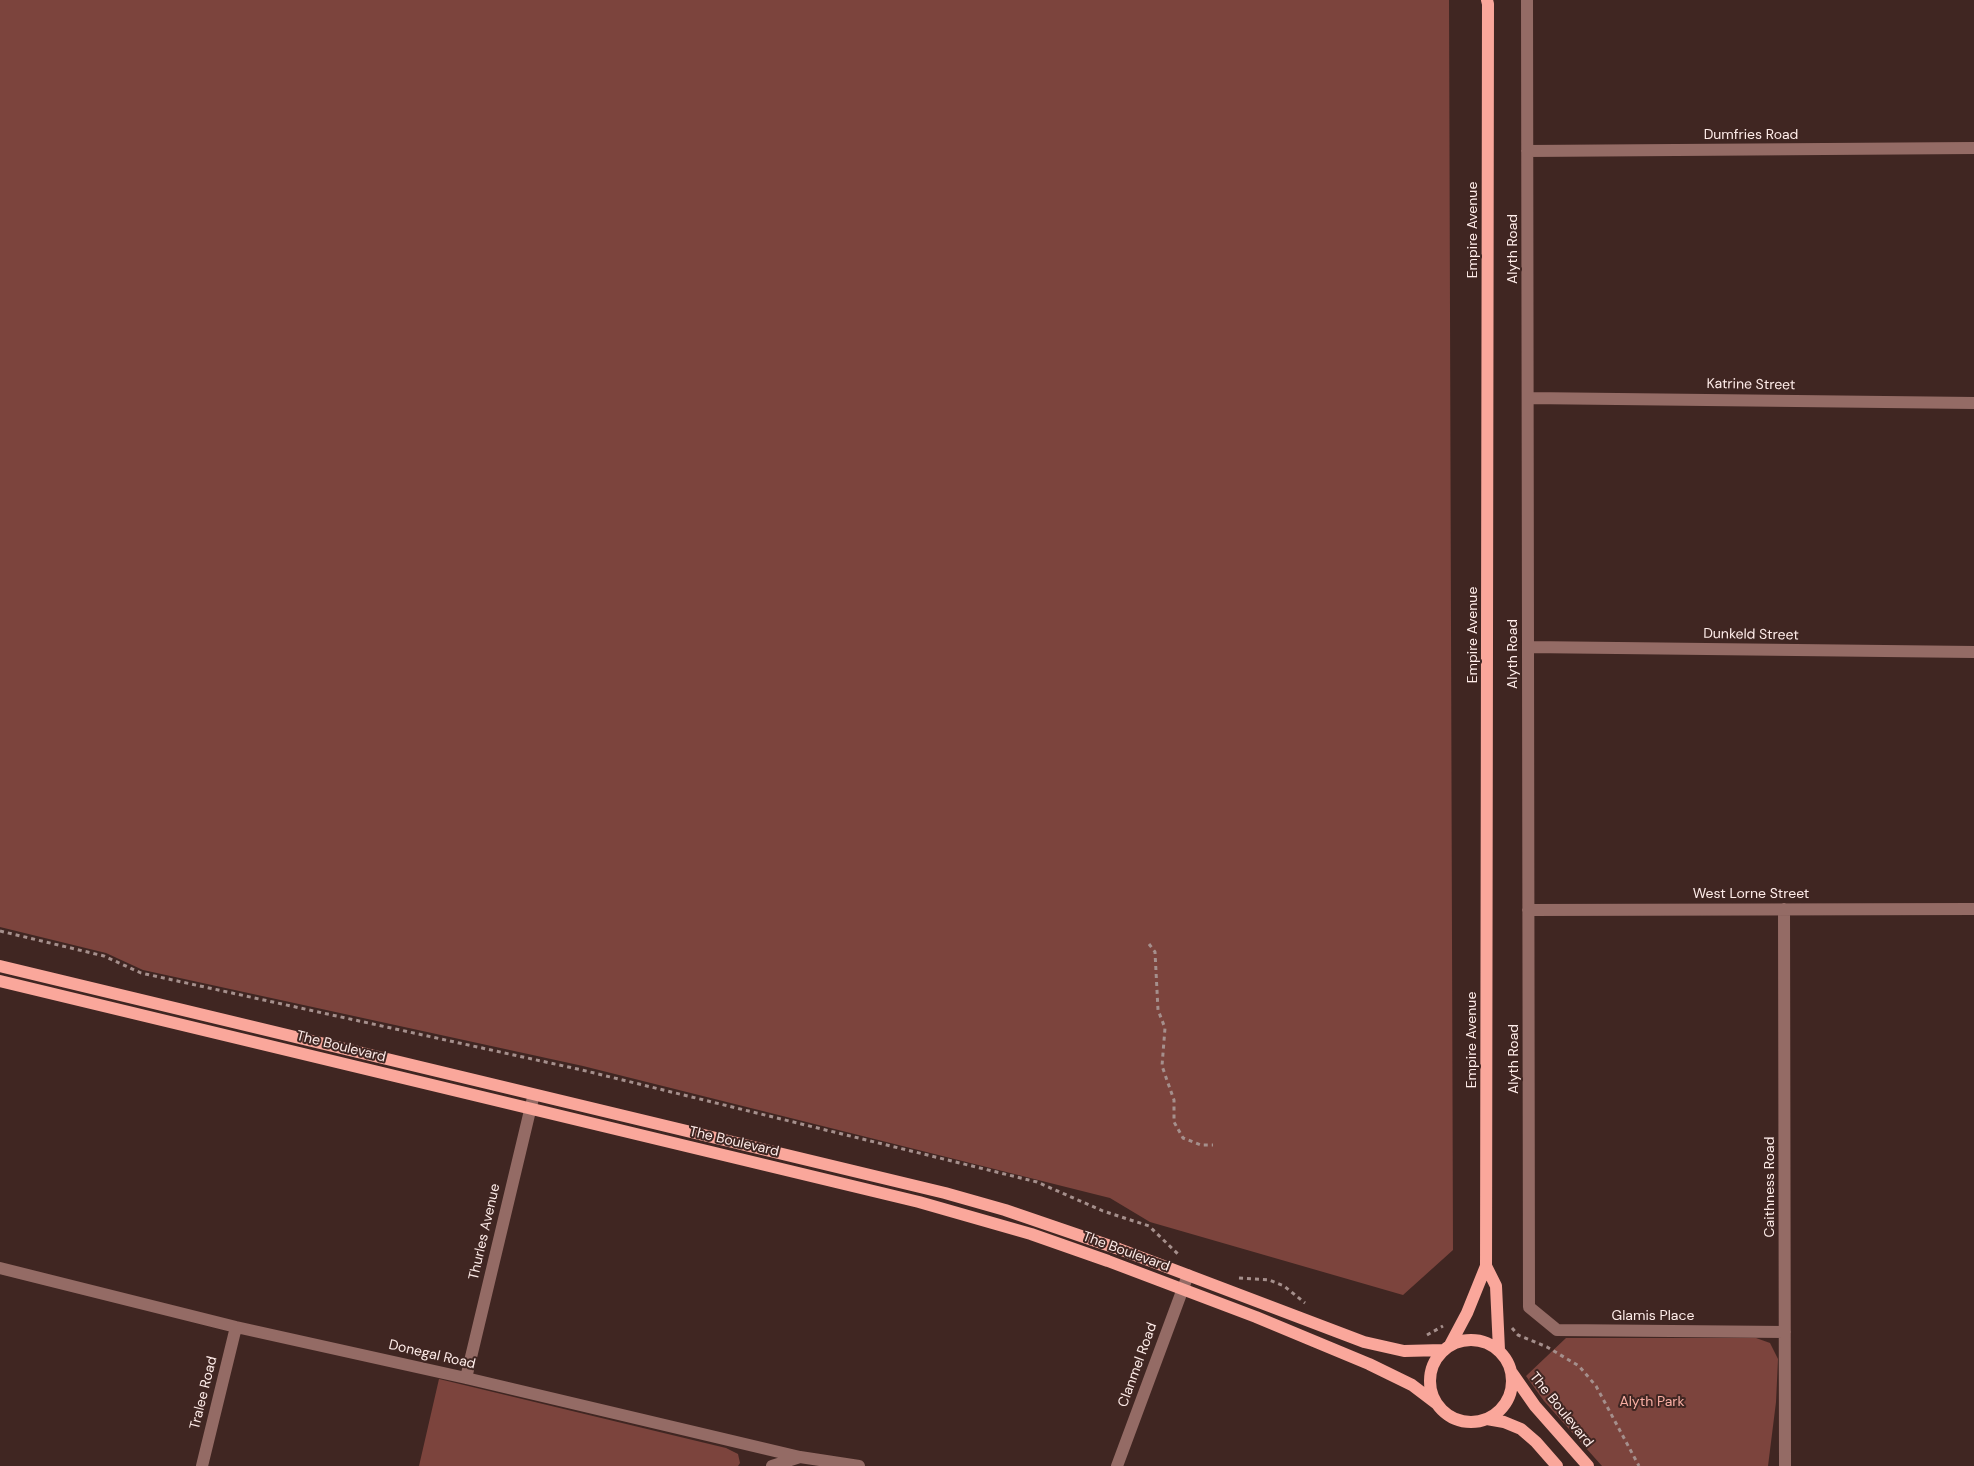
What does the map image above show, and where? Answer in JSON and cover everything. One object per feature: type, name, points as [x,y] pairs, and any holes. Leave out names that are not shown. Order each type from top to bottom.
[{"type":"main road","name":"Empire Avenue","points":[[1447,1347],[1467,1313],[1486,1266],[1488,1]]},
{"type":"main road","name":"The Boulevard","points":[[0,966],[944,1193],[1068,1231],[1364,1342],[1404,1351],[1447,1347]]},
{"type":"main road","name":"The Boulevard","points":[[0,981],[919,1202],[1031,1234],[1256,1317],[1369,1364],[1412,1385],[1437,1404]]},
{"type":"main road","name":"Empire Avenue","points":[[1486,1266],[1496,1286],[1499,1350]]},
{"type":"main road","points":[[1487,1419],[1505,1405],[1510,1395],[1513,1384],[1508,1362],[1499,1350],[1483,1341],[1472,1339],[1447,1347],[1435,1361],[1431,1372],[1431,1388],[1437,1404],[1454,1418],[1465,1422],[1487,1419],[1504,1422],[1521,1429],[1536,1442],[1557,1466]]},
{"type":"main road","name":"The Boulevard","points":[[1512,1373],[1535,1406],[1588,1466]]},
{"type":"street","name":"Alyth Road","points":[[1527,0],[1529,1307]]},
{"type":"street","name":"Dumfries Road","points":[[1528,151],[1974,148]]},
{"type":"street","name":"Katrine Street","points":[[1528,398],[1974,403]]},
{"type":"street","name":"Dunkeld Street","points":[[1528,647],[1974,652]]},
{"type":"street","name":"Caithness Road","points":[[1784,909],[1785,1466]]},
{"type":"street","name":"West Lorne Street","points":[[1528,910],[1974,910]]},
{"type":"street","name":"Thurles Avenue","points":[[466,1378],[534,1093]]},
{"type":"street","name":"Donegal Road","points":[[0,1268],[236,1327],[466,1378],[800,1457],[859,1466]]},
{"type":"street","name":"Clanmel Road","points":[[1117,1466],[1188,1275]]},
{"type":"street","name":"Glamis Place","points":[[1529,1307],[1557,1330],[1785,1332]]},
{"type":"street","name":"Tralee Road","points":[[202,1466],[236,1327]]},
{"type":"street","points":[[772,1466],[800,1457]]},
{"type":"path","points":[[0,931],[104,956],[141,973],[582,1070],[1037,1182],[1103,1211],[1149,1226],[1178,1254],[1185,1258]]},
{"type":"path","points":[[1149,944],[1154,952],[1158,1010],[1165,1028],[1162,1066],[1174,1100],[1174,1122],[1183,1138],[1201,1145],[1213,1145]]},
{"type":"path","points":[[1231,1275],[1240,1278],[1269,1280],[1284,1286],[1304,1303],[1311,1306]]},
{"type":"path","points":[[1512,1322],[1512,1330],[1518,1335],[1547,1347],[1578,1366],[1596,1386],[1639,1466]]},
{"type":"path","points":[[1423,1336],[1430,1335],[1445,1325]]},
{"type":"green space","points":[[0,0],[1449,0],[1453,1250],[1403,1295],[1150,1222],[1110,1198],[583,1066],[143,970],[106,953],[0,927]]},
{"type":"green space","name":"Alyth Park","points":[[1566,1338],[1756,1338],[1770,1343],[1778,1359],[1776,1402],[1768,1466],[1602,1466],[1544,1401],[1526,1376]]},
{"type":"green space","points":[[439,1379],[726,1448],[738,1454],[740,1463],[738,1466],[419,1466]]}]
